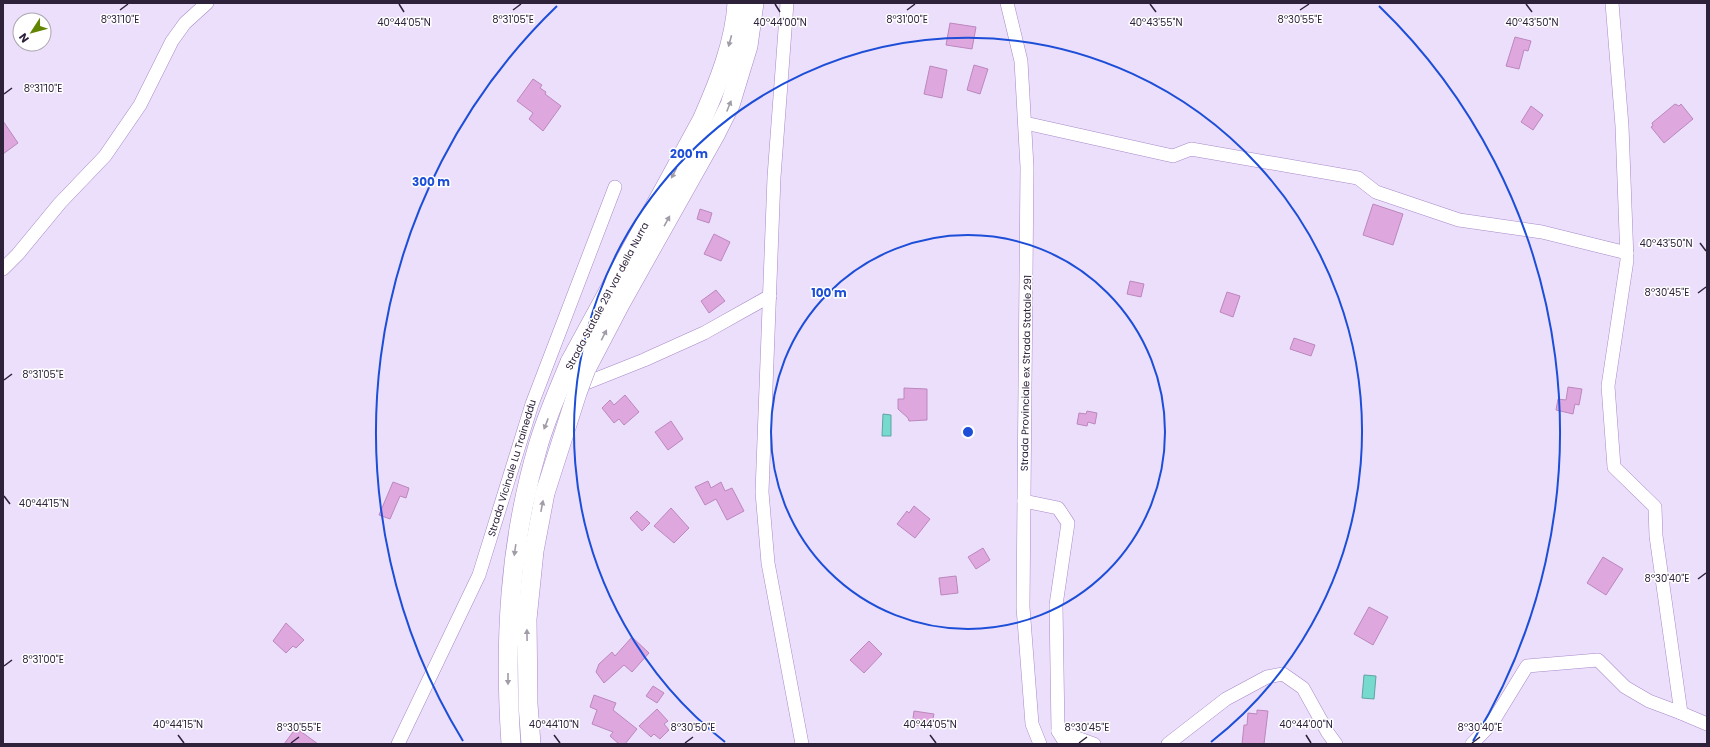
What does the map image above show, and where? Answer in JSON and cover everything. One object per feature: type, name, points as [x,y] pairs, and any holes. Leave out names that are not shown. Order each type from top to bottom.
[{"type":"highway","name":"Strada Statale 291 var della Nurra","points":[[511,744],[508,706],[508,620],[516,543],[526,491],[538,445],[702,120],[720,80],[737,17],[737,3]]},
{"type":"highway","name":"Strada Statale 291 var della Nurra","points":[[531,744],[528,704],[527,619],[534,551],[545,493],[577,393],[578,365],[620,304],[716,133],[730,105],[748,46],[754,3]]},
{"type":"street","points":[[3,269],[18,254],[60,203],[106,156],[140,105],[172,41],[186,23],[207,3]]},
{"type":"street","points":[[787,3],[774,177],[762,492],[768,563],[802,744]]},
{"type":"street","name":"Strada Provinciale ex Strada Statale 291","points":[[1007,3],[1021,61],[1025,123],[1027,175],[1024,607],[1032,724],[1040,744]]},
{"type":"street","points":[[1612,3],[1622,126],[1627,254],[1608,386],[1614,467],[1655,508],[1656,536],[1681,713]]},
{"type":"street","points":[[1025,123],[1173,156],[1191,149],[1358,178],[1376,192],[1459,220],[1542,232],[1627,254]]},
{"type":"street","name":"Strada Vicinale Lu Traineddu","points":[[398,744],[479,575],[532,404],[615,187]]},
{"type":"street","points":[[532,404],[644,360],[698,336],[770,296]]},
{"type":"street","points":[[1024,501],[1058,508],[1068,523],[1056,605],[1058,731],[1066,744]]},
{"type":"street","points":[[1472,744],[1492,723],[1527,666],[1598,660],[1625,687],[1649,701],[1707,724]]},
{"type":"street","points":[[1168,744],[1226,699],[1267,677],[1283,674],[1303,688],[1328,733],[1336,744]]},
{"type":"street","points":[[1058,731],[1094,744]]},
{"type":"shaded area","points":[[883,414],[891,415],[891,436],[882,436]]},
{"type":"shaded area","points":[[1364,675],[1376,676],[1374,699],[1362,698]]},
{"type":"building","points":[[950,23],[976,27],[972,49],[946,45]]},
{"type":"building","points":[[1515,37],[1531,41],[1528,51],[1524,50],[1519,69],[1506,66]]},
{"type":"building","points":[[974,65],[988,69],[980,94],[967,90]]},
{"type":"building","points":[[930,66],[947,70],[942,98],[924,94]]},
{"type":"building","points":[[533,79],[542,85],[540,88],[546,92],[545,94],[561,106],[543,131],[529,119],[533,113],[517,101]]},
{"type":"building","points":[[1675,104],[1679,106],[1681,104],[1693,119],[1664,143],[1651,127],[1653,126],[1652,123]]},
{"type":"building","points":[[1531,106],[1543,115],[1533,130],[1521,122]]},
{"type":"building","points":[[3,121],[18,143],[3,154]]},
{"type":"building","points":[[1373,204],[1403,214],[1393,245],[1363,235]]},
{"type":"building","points":[[700,209],[712,213],[709,223],[697,219]]},
{"type":"building","points":[[714,234],[730,242],[721,261],[704,254]]},
{"type":"building","points":[[1130,281],[1144,284],[1141,297],[1127,294]]},
{"type":"building","points":[[716,290],[725,301],[709,313],[701,301]]},
{"type":"building","points":[[1227,292],[1240,296],[1233,317],[1220,312]]},
{"type":"building","points":[[1294,338],[1315,345],[1311,356],[1290,349]]},
{"type":"building","points":[[1568,387],[1582,389],[1579,405],[1575,404],[1573,414],[1556,410],[1558,399],[1566,400]]},
{"type":"building","points":[[904,388],[927,389],[927,420],[909,421],[908,418],[898,409],[898,399],[904,399]]},
{"type":"building","points":[[625,395],[639,412],[624,425],[619,419],[614,423],[602,408],[610,400],[614,405]]},
{"type":"building","points":[[1087,411],[1097,413],[1095,424],[1088,422],[1087,426],[1077,424],[1079,413],[1086,414]]},
{"type":"building","points":[[671,421],[683,439],[668,450],[655,432]]},
{"type":"building","points":[[708,481],[711,488],[721,482],[725,491],[732,488],[744,511],[727,520],[716,499],[705,505],[695,487]]},
{"type":"building","points":[[393,482],[409,488],[406,498],[400,496],[390,519],[379,515]]},
{"type":"building","points":[[914,506],[930,519],[915,538],[897,524],[907,511],[909,513]]},
{"type":"building","points":[[671,508],[689,528],[674,543],[654,526]]},
{"type":"building","points":[[637,511],[650,523],[642,531],[630,518]]},
{"type":"building","points":[[983,548],[990,560],[976,569],[968,557]]},
{"type":"building","points":[[1603,557],[1623,569],[1606,595],[1587,583]]},
{"type":"building","points":[[956,576],[958,593],[941,595],[939,578]]},
{"type":"building","points":[[1369,607],[1388,617],[1373,645],[1354,634]]},
{"type":"building","points":[[286,623],[304,640],[296,648],[293,646],[286,653],[273,641]]},
{"type":"building","points":[[632,637],[649,653],[632,672],[624,665],[604,683],[596,672],[599,664],[612,652],[615,656]]},
{"type":"building","points":[[869,641],[882,654],[864,673],[850,660]]},
{"type":"building","points":[[653,686],[664,693],[657,703],[646,696]]},
{"type":"building","points":[[594,695],[616,703],[613,710],[637,729],[625,744],[619,744],[610,736],[613,732],[592,724],[597,710],[590,707]]},
{"type":"building","points":[[657,709],[668,721],[664,724],[669,730],[660,739],[654,734],[651,737],[639,726]]},
{"type":"building","points":[[1257,710],[1268,711],[1264,744],[1242,744],[1244,725],[1247,725],[1248,713],[1257,714]]},
{"type":"building","points":[[914,711],[934,714],[931,727],[912,725]]},
{"type":"building","points":[[296,728],[318,744],[284,744]]}]
